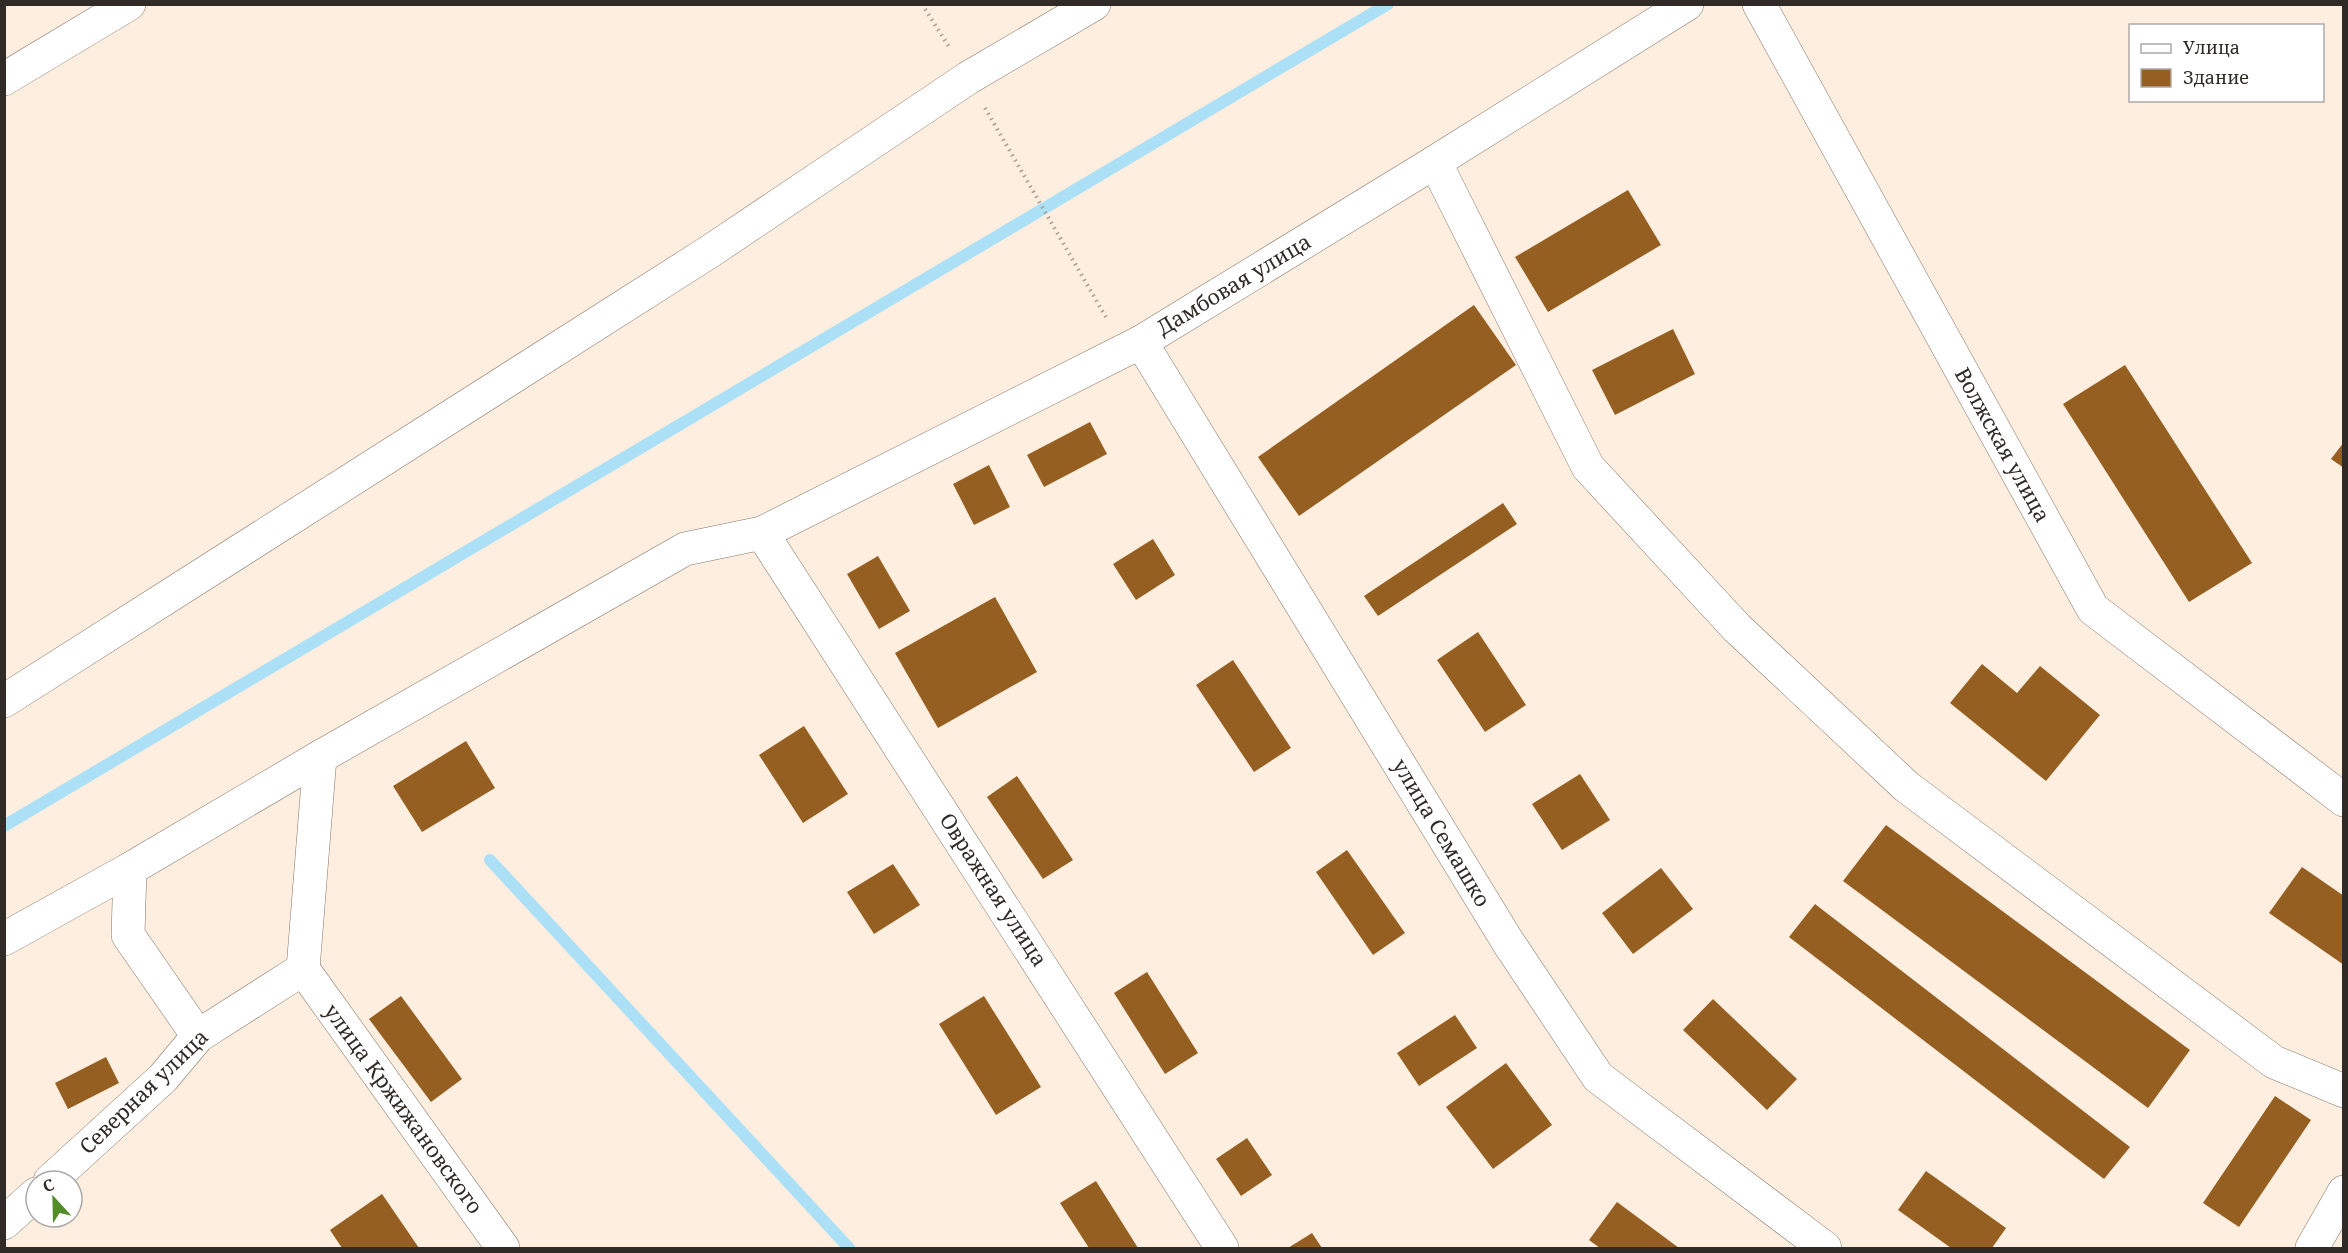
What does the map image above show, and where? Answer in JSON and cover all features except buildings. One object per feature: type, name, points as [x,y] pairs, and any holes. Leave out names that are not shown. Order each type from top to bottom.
[{"type":"street","points":[[4,79],[129,4]]},
{"type":"street","points":[[4,701],[709,252],[968,78],[1094,4]]},
{"type":"street","name":"Дамбовая улица","points":[[4,939],[130,869],[320,757],[685,549],[762,533],[1133,346],[1435,162],[1687,4]]},
{"type":"street","name":"Волжская улица","points":[[1759,4],[2093,609],[2343,800]]},
{"type":"street","points":[[1435,162],[1588,466],[1737,628],[1907,787],[2274,1062],[2343,1091]]},
{"type":"street","name":"улица Семашко","points":[[1133,346],[1508,942],[1598,1077],[1825,1248]]},
{"type":"street","name":"Овражная улица","points":[[762,533],[1222,1248]]},
{"type":"street","points":[[303,969],[320,757]]},
{"type":"street","points":[[130,869],[128,935],[198,1036]]},
{"type":"street","name":"Северная улица","points":[[63,1169],[163,1078],[198,1036],[303,969]]},
{"type":"street","name":"улица Кржижановского","points":[[303,969],[503,1248]]},
{"type":"street","points":[[2312,1248],[2343,1192]]},
{"type":"street","points":[[4,1223],[24,1205]]},
{"type":"path","points":[[1006,145],[1080,273],[1133,346]]},
{"type":"waterway","points":[[4,826],[1388,4]]},
{"type":"waterway","points":[[490,860],[849,1248]]}]
